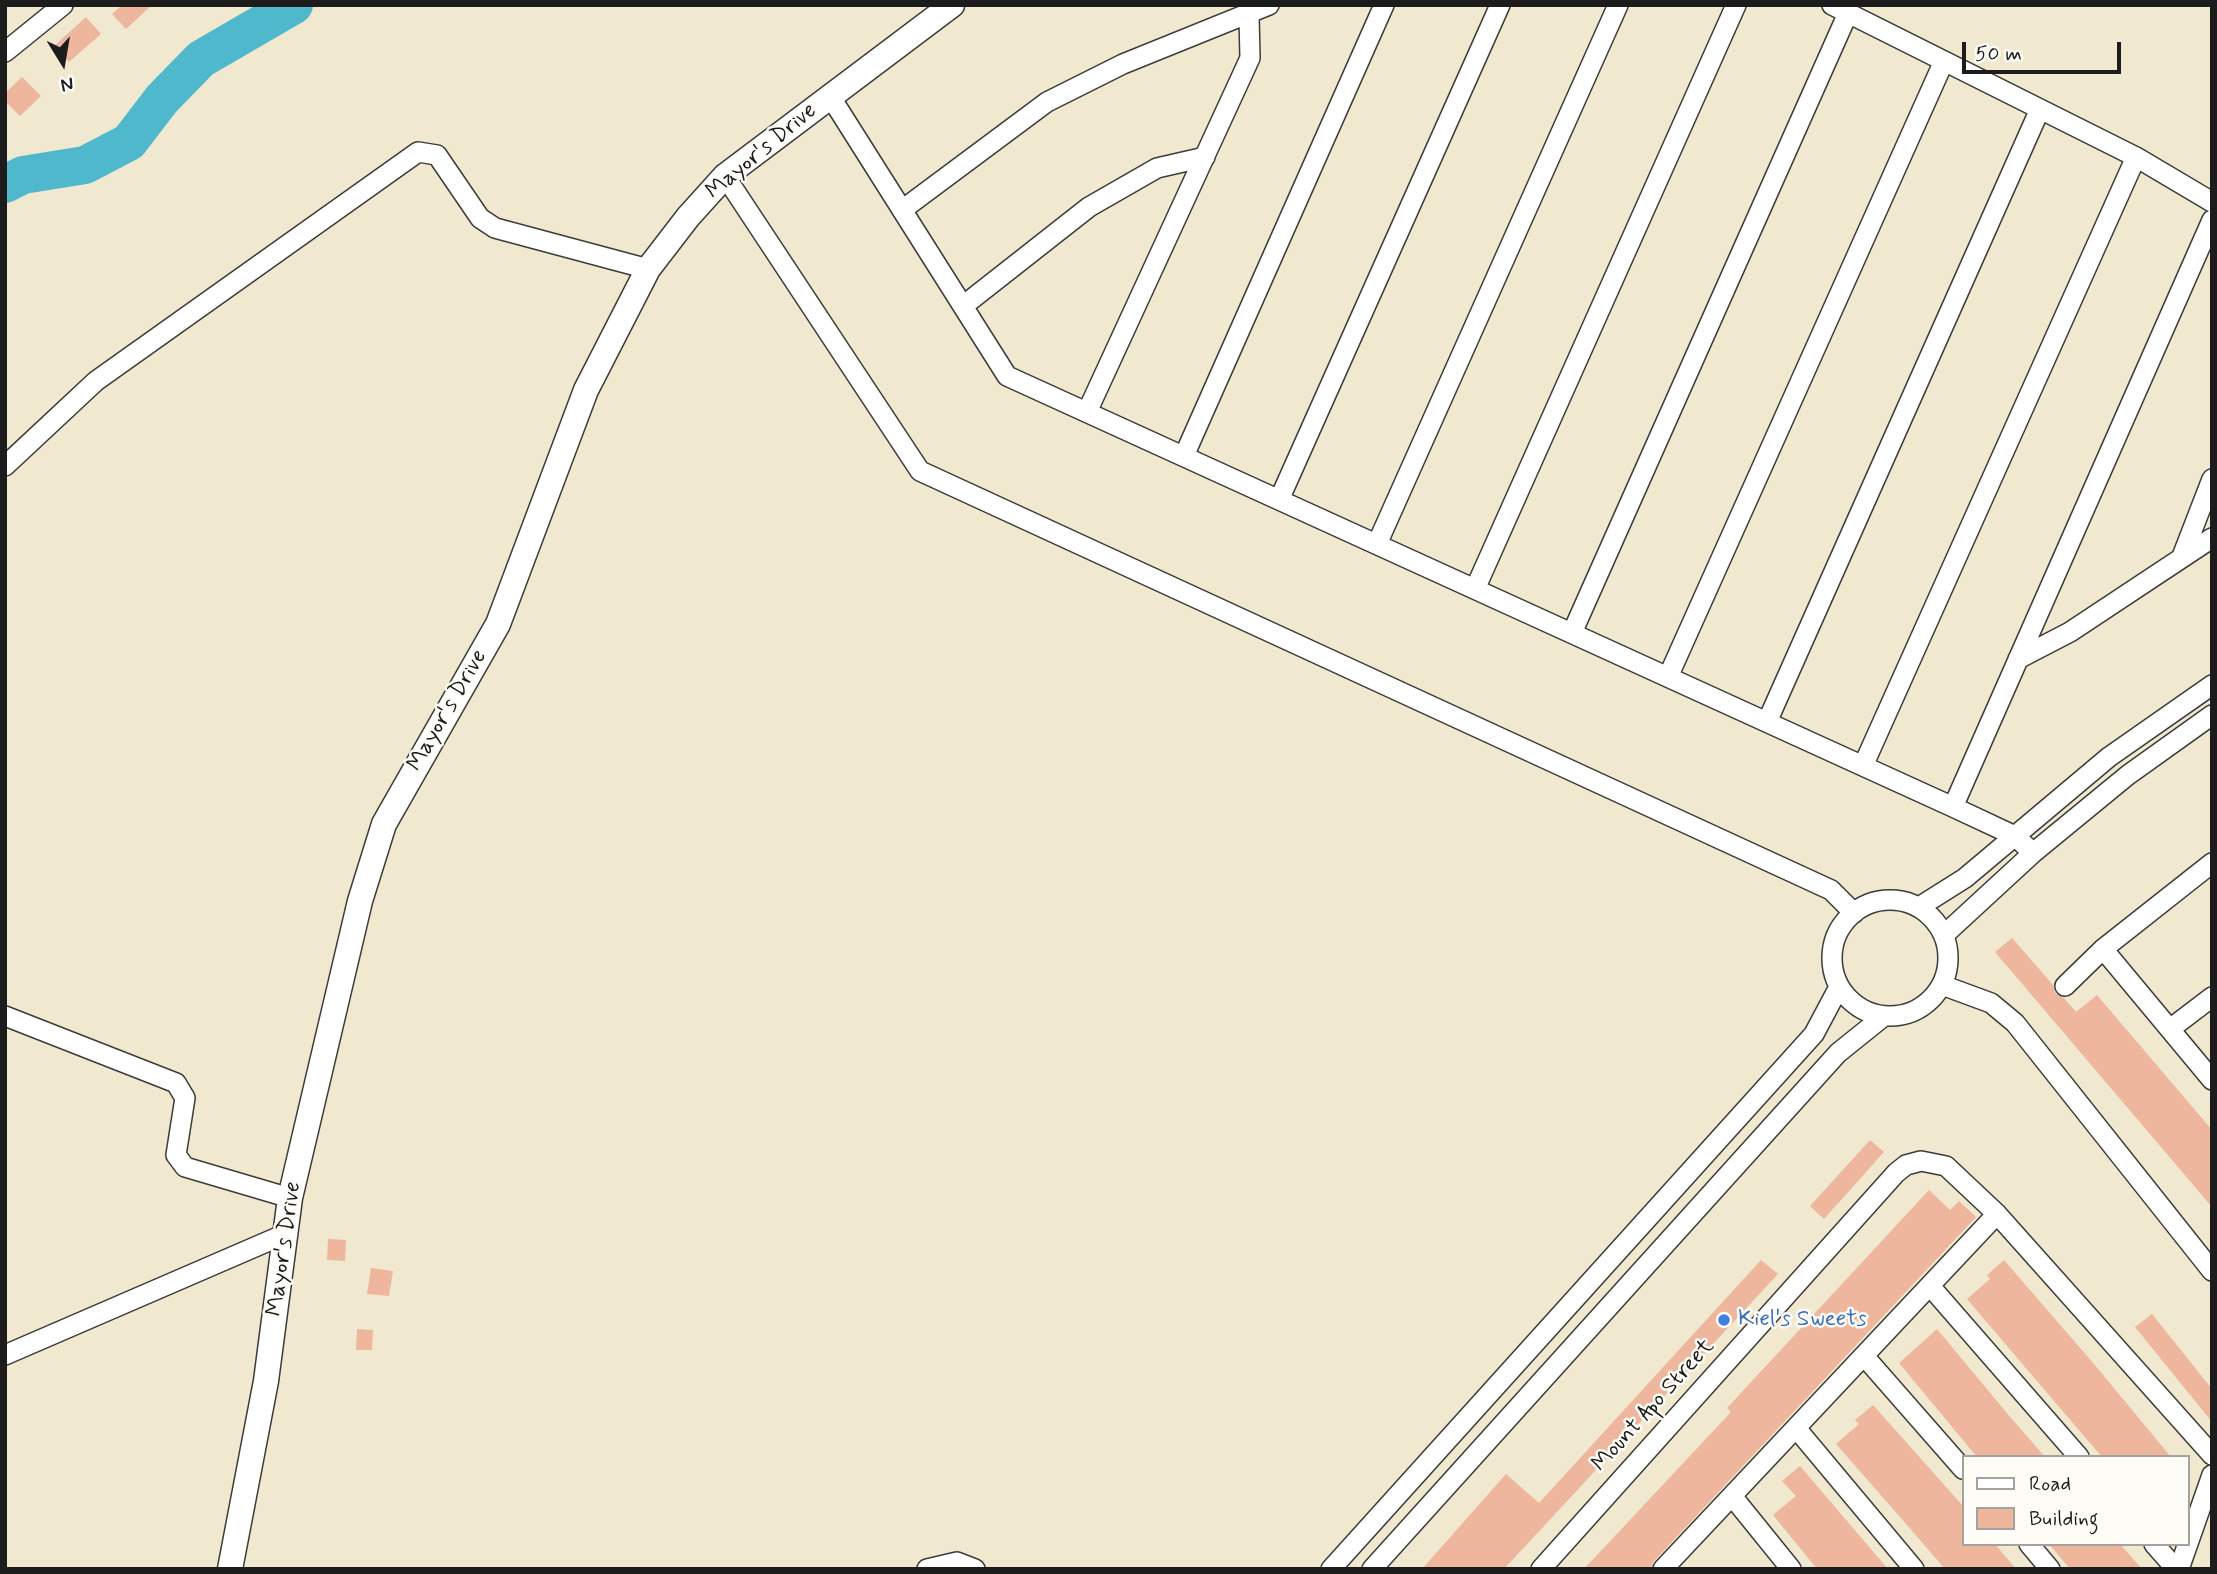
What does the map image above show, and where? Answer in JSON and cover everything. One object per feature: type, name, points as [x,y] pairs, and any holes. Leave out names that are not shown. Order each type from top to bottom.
[{"type":"street","points":[[5,52],[63,5]]},
{"type":"street","name":"Mayor's Drive","points":[[230,1569],[266,1381],[290,1198],[360,901],[384,824],[498,624],[586,390],[648,269],[688,217],[725,176],[952,5]]},
{"type":"street","points":[[902,210],[1047,102],[1123,64],[1249,16],[1269,5]]},
{"type":"street","points":[[1184,456],[1384,5]]},
{"type":"street","points":[[1279,500],[1500,5]]},
{"type":"street","points":[[1377,544],[1618,5]]},
{"type":"street","points":[[1475,589],[1736,5]]},
{"type":"street","points":[[1572,633],[1840,9],[2136,157],[2212,202]]},
{"type":"street","points":[[1087,412],[1250,58],[1249,16]]},
{"type":"street","points":[[1668,677],[1944,61]]},
{"type":"street","points":[[830,96],[1007,376],[1953,807],[2015,836],[2033,853]]},
{"type":"street","points":[[1766,722],[2040,109]]},
{"type":"street","points":[[5,466],[96,381],[418,152],[429,151],[437,155],[481,218],[495,228],[648,269]]},
{"type":"street","points":[[963,306],[1089,207],[1157,168],[1205,156]]},
{"type":"street","points":[[1863,766],[2136,157]]},
{"type":"street","points":[[725,176],[920,471],[1831,890],[1854,913]]},
{"type":"street","points":[[1953,807],[2212,220]]},
{"type":"street","points":[[2183,554],[2212,479]]},
{"type":"street","points":[[2018,659],[2070,632],[2183,554],[2212,538]]},
{"type":"street","points":[[1919,907],[1965,877],[2109,757],[2212,685]]},
{"type":"street","points":[[1944,935],[2033,853],[2128,775],[2212,715]]},
{"type":"street","points":[[2064,986],[2103,949],[2212,863]]},
{"type":"street","points":[[1882,901],[1901,901],[1919,907],[1934,919],[1944,935],[1948,961],[1942,985],[1931,999],[1917,1010],[1884,1016],[1867,1012],[1851,1002],[1839,987],[1832,970],[1832,951],[1837,932],[1854,913],[1882,901]]},
{"type":"street","points":[[2103,949],[2212,1080]]},
{"type":"street","points":[[1942,985],[1992,1003],[2015,1023],[2212,1270]]},
{"type":"street","points":[[1334,1567],[1814,1034],[1839,987]]},
{"type":"street","points":[[2170,1029],[2212,997]]},
{"type":"street","points":[[5,1016],[177,1083],[186,1098],[176,1155],[185,1167],[290,1198]]},
{"type":"street","points":[[1372,1569],[1838,1053],[1884,1016]]},
{"type":"street","name":"Mount Apo Street","points":[[1541,1569],[1906,1165],[1921,1161],[1946,1166],[1997,1214]]},
{"type":"street","points":[[1663,1569],[1997,1214],[2212,1455]]},
{"type":"street","points":[[5,1354],[285,1234]]},
{"type":"street","points":[[1930,1286],[2076,1455]]},
{"type":"street","points":[[1864,1356],[1962,1468]]},
{"type":"street","points":[[1796,1428],[1914,1569]]},
{"type":"street","points":[[2189,1539],[2212,1475]]},
{"type":"street","points":[[1732,1496],[1791,1569]]},
{"type":"street","points":[[2031,1546],[2050,1569]]},
{"type":"street","points":[[2156,1546],[2178,1569],[2186,1546]]},
{"type":"street","points":[[1348,1550],[1365,1569]]},
{"type":"street","points":[[927,1569],[957,1562],[975,1569]]},
{"type":"building","points":[[122,5],[152,5],[126,29],[112,14]]},
{"type":"building","points":[[86,17],[101,34],[69,62],[54,46]]},
{"type":"building","points":[[22,77],[41,96],[20,116],[5,101],[5,93]]},
{"type":"building","points":[[2012,938],[2053,985],[2056,994],[2064,998],[2076,1012],[2097,995],[2212,1130],[2212,1207],[1995,952]]},
{"type":"building","points":[[1870,1140],[1884,1152],[1824,1219],[1810,1206]]},
{"type":"building","points":[[1929,1190],[1950,1210],[1959,1201],[1976,1217],[1654,1561],[1650,1569],[1584,1569],[1731,1412],[1727,1408]]},
{"type":"building","points":[[328,1239],[346,1240],[345,1261],[327,1260]]},
{"type":"building","points":[[1761,1260],[1778,1274],[1504,1569],[1422,1569],[1506,1474],[1539,1503]]},
{"type":"building","points":[[2004,1260],[2169,1455],[2100,1455],[1967,1299],[1990,1279],[1987,1275]]},
{"type":"building","points":[[371,1268],[393,1271],[389,1296],[367,1294]]},
{"type":"building","points":[[2152,1314],[2212,1389],[2212,1422],[2135,1327]]},
{"type":"building","points":[[357,1329],[373,1330],[372,1350],[356,1350]]},
{"type":"building","points":[[1937,1329],[2043,1455],[1975,1455],[1899,1363]]},
{"type":"building","points":[[1873,1405],[1962,1505],[1962,1546],[1997,1546],[2016,1569],[1945,1569],[1836,1444],[1859,1424],[1855,1420]]},
{"type":"building","points":[[1800,1466],[1888,1569],[1817,1569],[1773,1515],[1796,1496],[1782,1481]]},
{"type":"building","points":[[2051,1546],[2122,1546],[2142,1569],[2070,1569]]},
{"type":"waterway","points":[[5,184],[23,175],[85,165],[129,142],[162,99],[201,59],[294,5]]},
{"type":"place","name":"Kiel's Sweets","points":[[1724,1320]]}]
